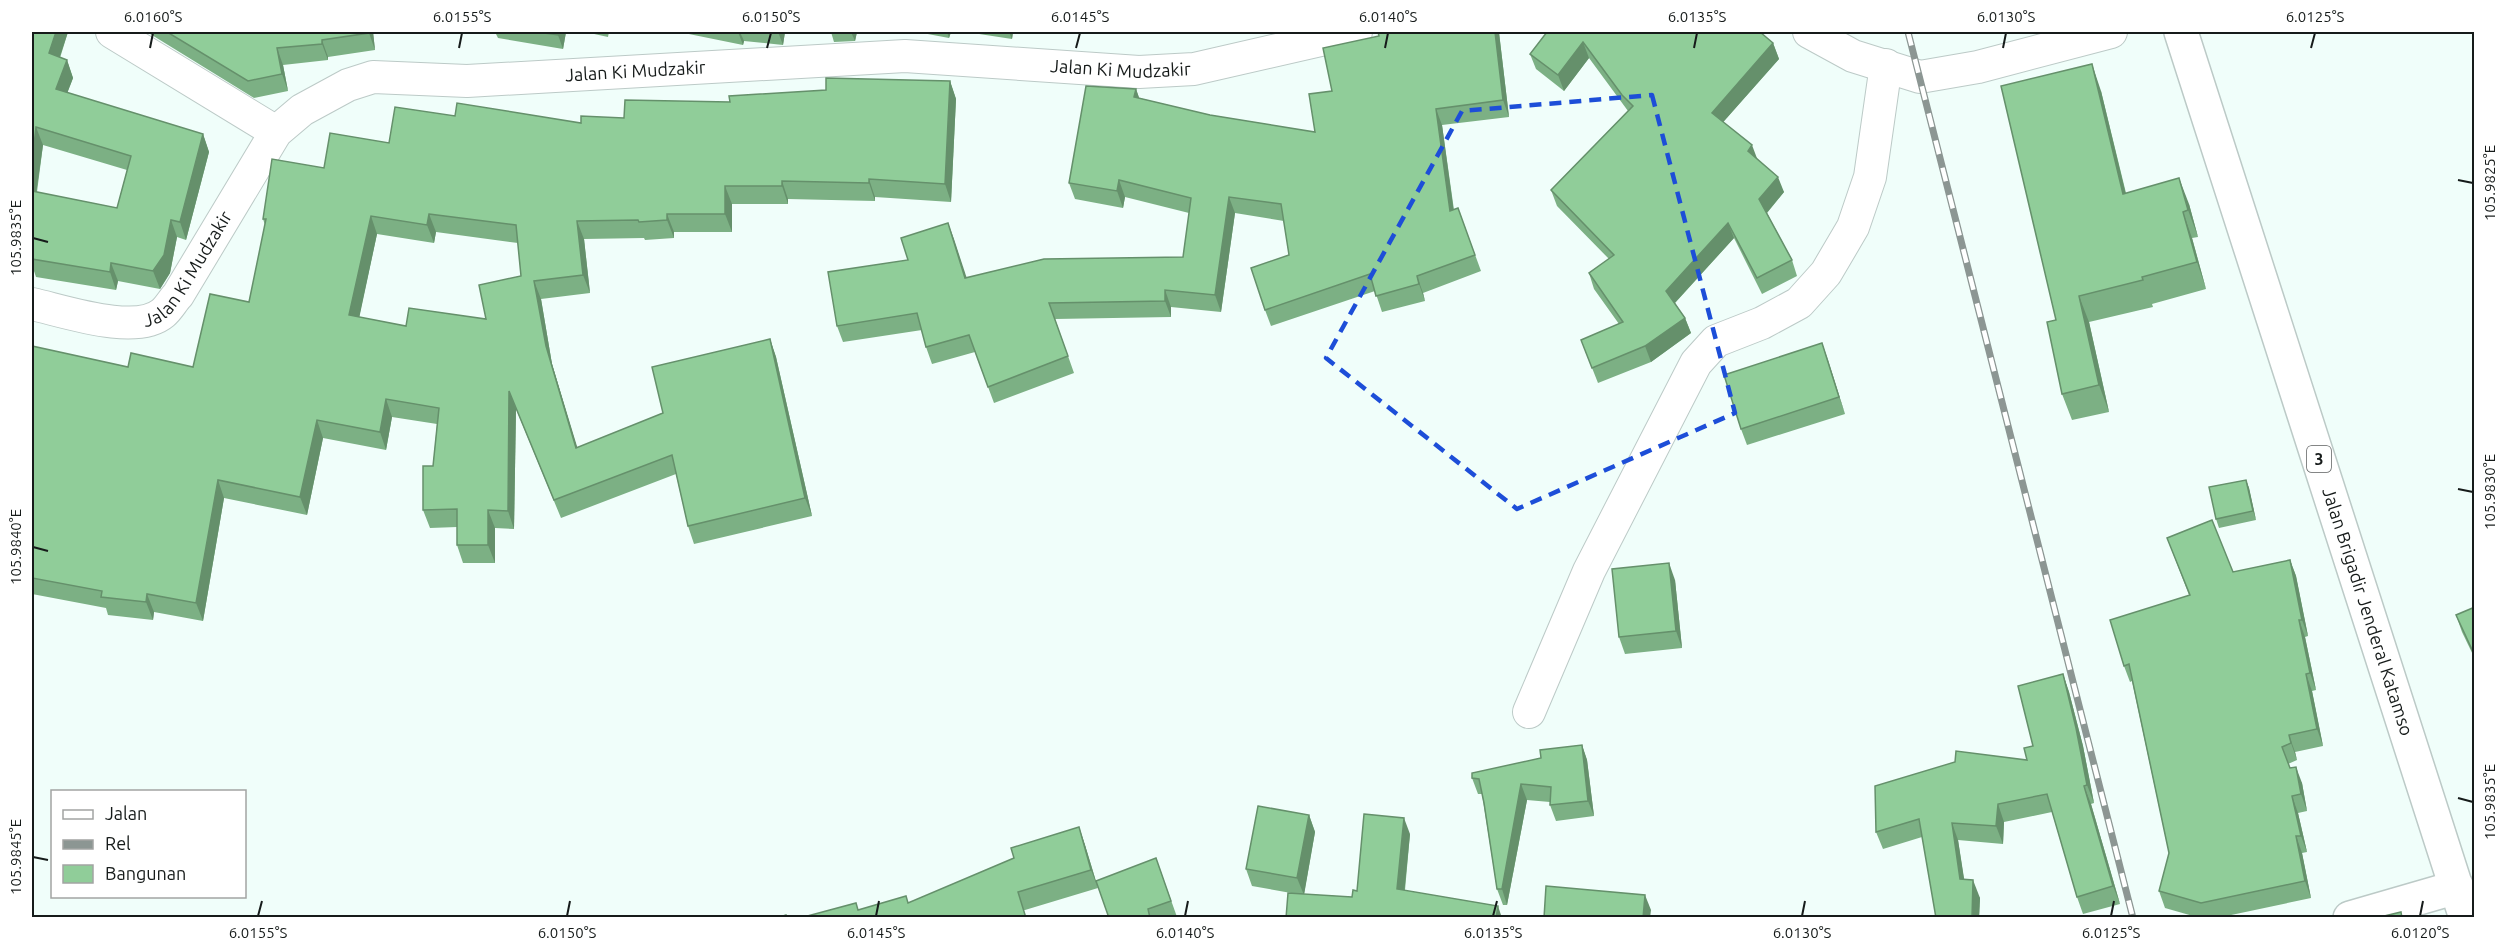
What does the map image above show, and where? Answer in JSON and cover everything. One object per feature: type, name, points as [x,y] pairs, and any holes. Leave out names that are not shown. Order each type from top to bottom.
[{"type":"main road","name":"Jalan Brigadir Jenderal Katamso","points":[[2181,32],[2461,902]]},
{"type":"main road","points":[[2350,918],[2461,902]]},
{"type":"street","points":[[112,32],[276,132]]},
{"type":"street","points":[[1809,32],[1853,56],[1920,77],[1978,67],[2111,32]]},
{"type":"street","name":"Jalan Ki Mudzakir","points":[[32,304],[118,322],[144,322],[163,313],[178,295],[276,132],[302,110],[348,85],[373,77],[467,81],[905,56],[1139,72],[1194,69],[1342,33]]},
{"type":"street","points":[[1529,712],[1589,572],[1696,363],[1716,341],[1762,323],[1799,303],[1826,273],[1853,227],[1870,177],[1886,65]]},
{"type":"highlighted area","points":[[1652,95],[1735,413],[1517,509],[1326,358],[1462,111]]},
{"type":"building","points":[[32,32],[56,32],[49,53],[67,60],[56,89],[203,134],[180,222],[171,220],[164,255],[153,271],[111,263],[110,272],[32,259],[32,191],[117,208],[131,156],[36,127],[32,163]]},
{"type":"building","points":[[167,32],[369,33],[322,40],[322,44],[277,48],[282,74],[248,81]]},
{"type":"building","points":[[537,32],[558,32],[558,35]]},
{"type":"building","points":[[1378,32],[1495,32],[1503,100],[1436,109],[1450,211],[1458,208],[1475,255],[1417,276],[1419,284],[1376,296],[1370,274],[1265,310],[1251,268],[1289,255],[1281,204],[1229,197],[1215,295],[1165,290],[1165,301],[1049,303],[1068,356],[988,387],[969,335],[926,347],[917,313],[837,326],[828,272],[908,260],[901,238],[948,223],[965,278],[1044,259],[1183,257],[1191,198],[1119,180],[1117,191],[1069,183],[1086,86],[1136,89],[1134,97],[1210,115],[1315,132],[1309,94],[1332,91],[1323,48],[1379,36]]},
{"type":"building","points":[[1547,32],[1760,32],[1773,43],[1712,113],[1752,145],[1748,151],[1778,177],[1759,199],[1792,260],[1757,278],[1728,223],[1666,291],[1685,318],[1645,346],[1592,368],[1581,340],[1623,322],[1589,273],[1614,255],[1551,190],[1633,106],[1622,95],[1583,42],[1558,75],[1530,54]]},
{"type":"building","points":[[2092,64],[2123,194],[2179,178],[2188,210],[2183,212],[2197,262],[2142,277],[2143,280],[2079,296],[2099,385],[2062,394],[2047,322],[2056,320],[2001,86]]},
{"type":"building","points":[[826,78],[950,81],[945,184],[869,179],[869,183],[782,181],[782,186],[725,186],[725,214],[667,214],[667,220],[639,222],[638,220],[577,221],[583,275],[534,281],[546,346],[576,448],[663,413],[652,367],[770,339],[805,498],[688,526],[672,455],[554,500],[509,391],[508,511],[488,510],[488,545],[457,545],[457,509],[423,510],[423,466],[433,466],[439,408],[386,399],[380,432],[317,420],[300,497],[218,480],[196,603],[147,594],[146,602],[101,597],[102,591],[32,578],[32,346],[128,367],[131,353],[193,367],[210,294],[249,302],[266,219],[263,219],[272,159],[324,168],[330,133],[389,143],[395,107],[455,116],[457,103],[581,123],[581,116],[624,118],[625,100],[730,102],[729,96],[826,90]],"holes":[[[429,214],[516,225],[521,276],[479,285],[486,319],[409,308],[406,326],[349,315],[371,216],[427,225]]]},
{"type":"building","points":[[1822,343],[1839,397],[1741,429],[1724,375]]},
{"type":"building","points":[[2246,480],[2253,511],[2216,519],[2209,487]]},
{"type":"building","points":[[2212,520],[2233,572],[2290,560],[2302,620],[2299,620],[2310,673],[2306,674],[2317,729],[2289,735],[2291,743],[2282,747],[2290,768],[2296,767],[2301,794],[2292,796],[2301,836],[2296,836],[2305,881],[2201,903],[2159,891],[2169,853],[2129,664],[2124,666],[2110,620],[2190,595],[2167,538]]},
{"type":"building","points":[[1669,563],[1676,631],[1619,637],[1612,569]]},
{"type":"building","points":[[2475,607],[2475,656],[2456,615]]},
{"type":"building","points":[[2063,674],[2087,785],[2084,786],[2113,886],[2077,897],[2047,794],[1998,804],[1996,826],[1952,823],[1960,879],[1973,880],[1972,918],[1936,918],[1919,819],[1876,832],[1875,786],[1955,762],[1956,751],[2027,760],[2024,748],[2033,746],[2018,686]]},
{"type":"building","points":[[1582,745],[1588,801],[1550,805],[1551,787],[1521,784],[1502,889],[1497,889],[1479,779],[1472,778],[1472,773],[1541,758],[1540,750]]},
{"type":"building","points":[[1258,806],[1309,815],[1297,878],[1246,869]]},
{"type":"building","points":[[1364,814],[1404,818],[1397,889],[1498,906],[1496,918],[1286,918],[1288,893],[1352,897],[1353,890],[1357,891]]},
{"type":"building","points":[[1079,827],[1091,870],[1018,892],[1026,918],[800,918],[856,903],[858,910],[906,896],[908,903],[1014,858],[1011,848]]},
{"type":"building","points":[[1156,858],[1171,901],[1148,909],[1150,918],[1109,918],[1096,881]]},
{"type":"building","points":[[1546,886],[1645,895],[1643,918],[1544,918]]},
{"type":"building","points":[[2401,912],[2402,918],[2376,918]]},
{"type":"railway","points":[[1908,32],[2133,918]]}]
